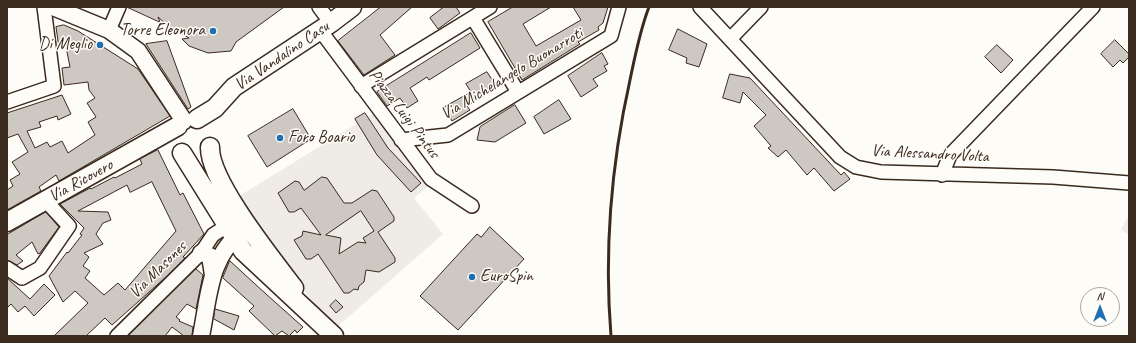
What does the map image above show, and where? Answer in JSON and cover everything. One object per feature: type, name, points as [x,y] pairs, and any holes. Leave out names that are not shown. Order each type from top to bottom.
[{"type":"main road","name":"Via Vandalino Casu","points":[[189,126],[214,108],[234,87],[326,27],[352,7]]},
{"type":"main road","name":"Via Ricovero","points":[[7,222],[155,140],[189,126]]},
{"type":"main road","points":[[189,126],[213,138],[210,147],[210,156],[214,168],[245,221],[324,333],[243,251],[228,231],[182,153],[176,146],[189,126]]},
{"type":"main road","points":[[182,153],[187,156],[197,156],[210,147]]},
{"type":"street","points":[[7,102],[54,86],[44,7]]},
{"type":"street","points":[[53,7],[109,30],[138,51],[189,126]]},
{"type":"street","points":[[109,30],[118,7]]},
{"type":"street","name":"Piazza Luigi Pintus","points":[[319,7],[326,27],[361,86],[401,140],[431,179],[472,206]]},
{"type":"street","points":[[361,86],[490,7]]},
{"type":"street","name":"Via Michelangelo Buonarroti","points":[[401,140],[448,135],[611,36],[619,7]]},
{"type":"street","name":"Via Alessandro Volta","points":[[700,7],[731,38],[840,157],[856,167],[881,172],[942,175],[1052,177],[1129,183]]},
{"type":"street","points":[[731,38],[761,7]]},
{"type":"street","points":[[942,175],[950,156],[1093,7]]},
{"type":"street","points":[[473,18],[518,92]]},
{"type":"street","points":[[7,268],[22,278],[40,268],[69,226],[45,200]]},
{"type":"street","points":[[202,336],[213,275],[228,231],[245,221]]},
{"type":"street","name":"Via Masones","points":[[117,336],[201,253],[213,235],[228,231]]},
{"type":"street","points":[[201,253],[210,256],[213,275]]},
{"type":"shaded area","points":[[374,113],[431,184],[414,198],[443,234],[337,327],[311,300],[236,198]]},
{"type":"shaded area","points":[[1129,215],[1129,235],[1121,230]]},
{"type":"building","name":"Torre Eleonora","points":[[127,7],[284,7],[236,42],[231,51],[208,53],[189,46],[182,39],[189,38],[168,26],[158,17],[160,22]]},
{"type":"building","points":[[381,7],[412,7],[380,35],[395,55],[364,75],[338,41]]},
{"type":"building","points":[[444,7],[456,7],[460,13],[438,29],[430,18]]},
{"type":"building","points":[[513,7],[551,7],[523,24],[536,46],[581,20],[573,7],[608,7],[603,23],[598,27],[599,30],[578,42],[580,44],[522,80],[488,22]]},
{"type":"building","points":[[64,25],[78,31],[138,69],[170,116],[59,181],[56,175],[39,187],[41,191],[7,210],[7,190],[13,186],[10,180],[20,174],[12,162],[28,152],[18,134],[7,138],[7,113],[62,95],[71,114],[58,120],[57,116],[39,122],[41,127],[27,131],[35,148],[47,142],[50,147],[62,141],[68,153],[95,135],[88,122],[96,117],[87,103],[95,98],[89,90],[88,82],[64,85],[62,68],[70,67],[66,47],[59,48],[56,27]]},
{"type":"building","points":[[678,29],[707,44],[699,67],[686,63],[687,58],[669,50]]},
{"type":"building","points":[[471,33],[480,48],[429,80],[427,77],[410,88],[418,101],[407,108],[400,98],[387,106],[377,92]]},
{"type":"building","points":[[1115,40],[1129,54],[1129,57],[1123,63],[1120,60],[1113,67],[1101,54]]},
{"type":"building","points":[[167,41],[191,107],[188,109],[146,44]]},
{"type":"building","points":[[997,45],[1013,60],[1001,73],[985,57]]},
{"type":"building","points":[[602,53],[608,64],[604,66],[607,71],[593,79],[598,86],[581,97],[568,76]]},
{"type":"building","points":[[487,72],[495,84],[486,89],[488,93],[467,106],[470,110],[452,121],[444,107],[471,92],[466,84]]},
{"type":"building","points":[[730,74],[750,78],[841,175],[844,172],[850,179],[834,191],[814,168],[807,175],[786,150],[778,157],[768,148],[771,146],[754,126],[766,115],[743,92],[740,103],[723,98]]},
{"type":"building","points":[[559,100],[571,119],[544,134],[534,117]]},
{"type":"building","points":[[515,105],[526,123],[495,142],[477,140],[480,127]]},
{"type":"building","name":"Foro Boario","points":[[293,109],[311,139],[267,167],[248,136]]},
{"type":"building","points":[[365,113],[388,148],[421,183],[411,192],[377,155],[355,119]]},
{"type":"building","points":[[158,150],[180,195],[183,193],[204,234],[183,257],[185,258],[166,277],[112,325],[105,318],[86,336],[54,336],[88,303],[75,291],[63,302],[49,276],[82,235],[80,234],[84,228],[60,204],[90,188],[91,189],[114,177],[115,178],[142,164],[140,159]],"holes":[[[152,182],[176,231],[125,290],[118,283],[104,295],[85,278],[90,271],[83,266],[89,257],[84,253],[103,244],[96,234],[103,223],[111,220],[108,212],[78,211],[127,185],[130,192]]]},
{"type":"building","points":[[322,177],[327,178],[344,203],[352,203],[372,190],[377,191],[394,217],[394,221],[378,232],[395,258],[395,262],[379,272],[366,270],[364,282],[359,286],[358,290],[354,289],[349,293],[344,293],[318,254],[311,259],[306,259],[294,240],[302,236],[303,231],[321,235],[301,208],[294,212],[289,212],[278,193],[295,181],[299,182],[304,190]],"holes":[[[361,211],[374,231],[363,238],[366,243],[358,242],[339,254],[341,238],[326,235]]]},
{"type":"building","points":[[46,212],[59,227],[40,253],[38,254],[32,242],[16,255],[23,261],[17,265],[7,260],[7,235]]},
{"type":"building","name":"EuroSpin","points":[[490,227],[524,259],[458,330],[420,296],[477,234],[481,237]]},
{"type":"building","points":[[230,261],[303,327],[297,333],[295,330],[289,336],[282,331],[275,336],[249,311],[254,306],[223,278]]},
{"type":"building","points":[[196,269],[203,275],[196,309],[187,304],[176,317],[180,320],[179,321],[193,327],[192,336],[184,336],[172,327],[165,336],[128,336]]},
{"type":"building","points":[[7,278],[30,299],[44,284],[55,295],[34,316],[25,306],[18,312],[11,304],[7,308]]},
{"type":"building","points":[[336,300],[343,307],[336,313],[330,306]]},
{"type":"building","points":[[215,309],[239,316],[234,330],[214,319]]},
{"type":"railway","points":[[611,336],[608,272],[614,176],[623,112],[640,34],[649,7]]},
{"type":"place","name":"Torre Eleonora","points":[[213,31]]},
{"type":"place","name":"Di Meglio","points":[[100,45]]},
{"type":"place","name":"Foro Boario","points":[[280,138]]},
{"type":"place","name":"EuroSpin","points":[[472,277]]}]
